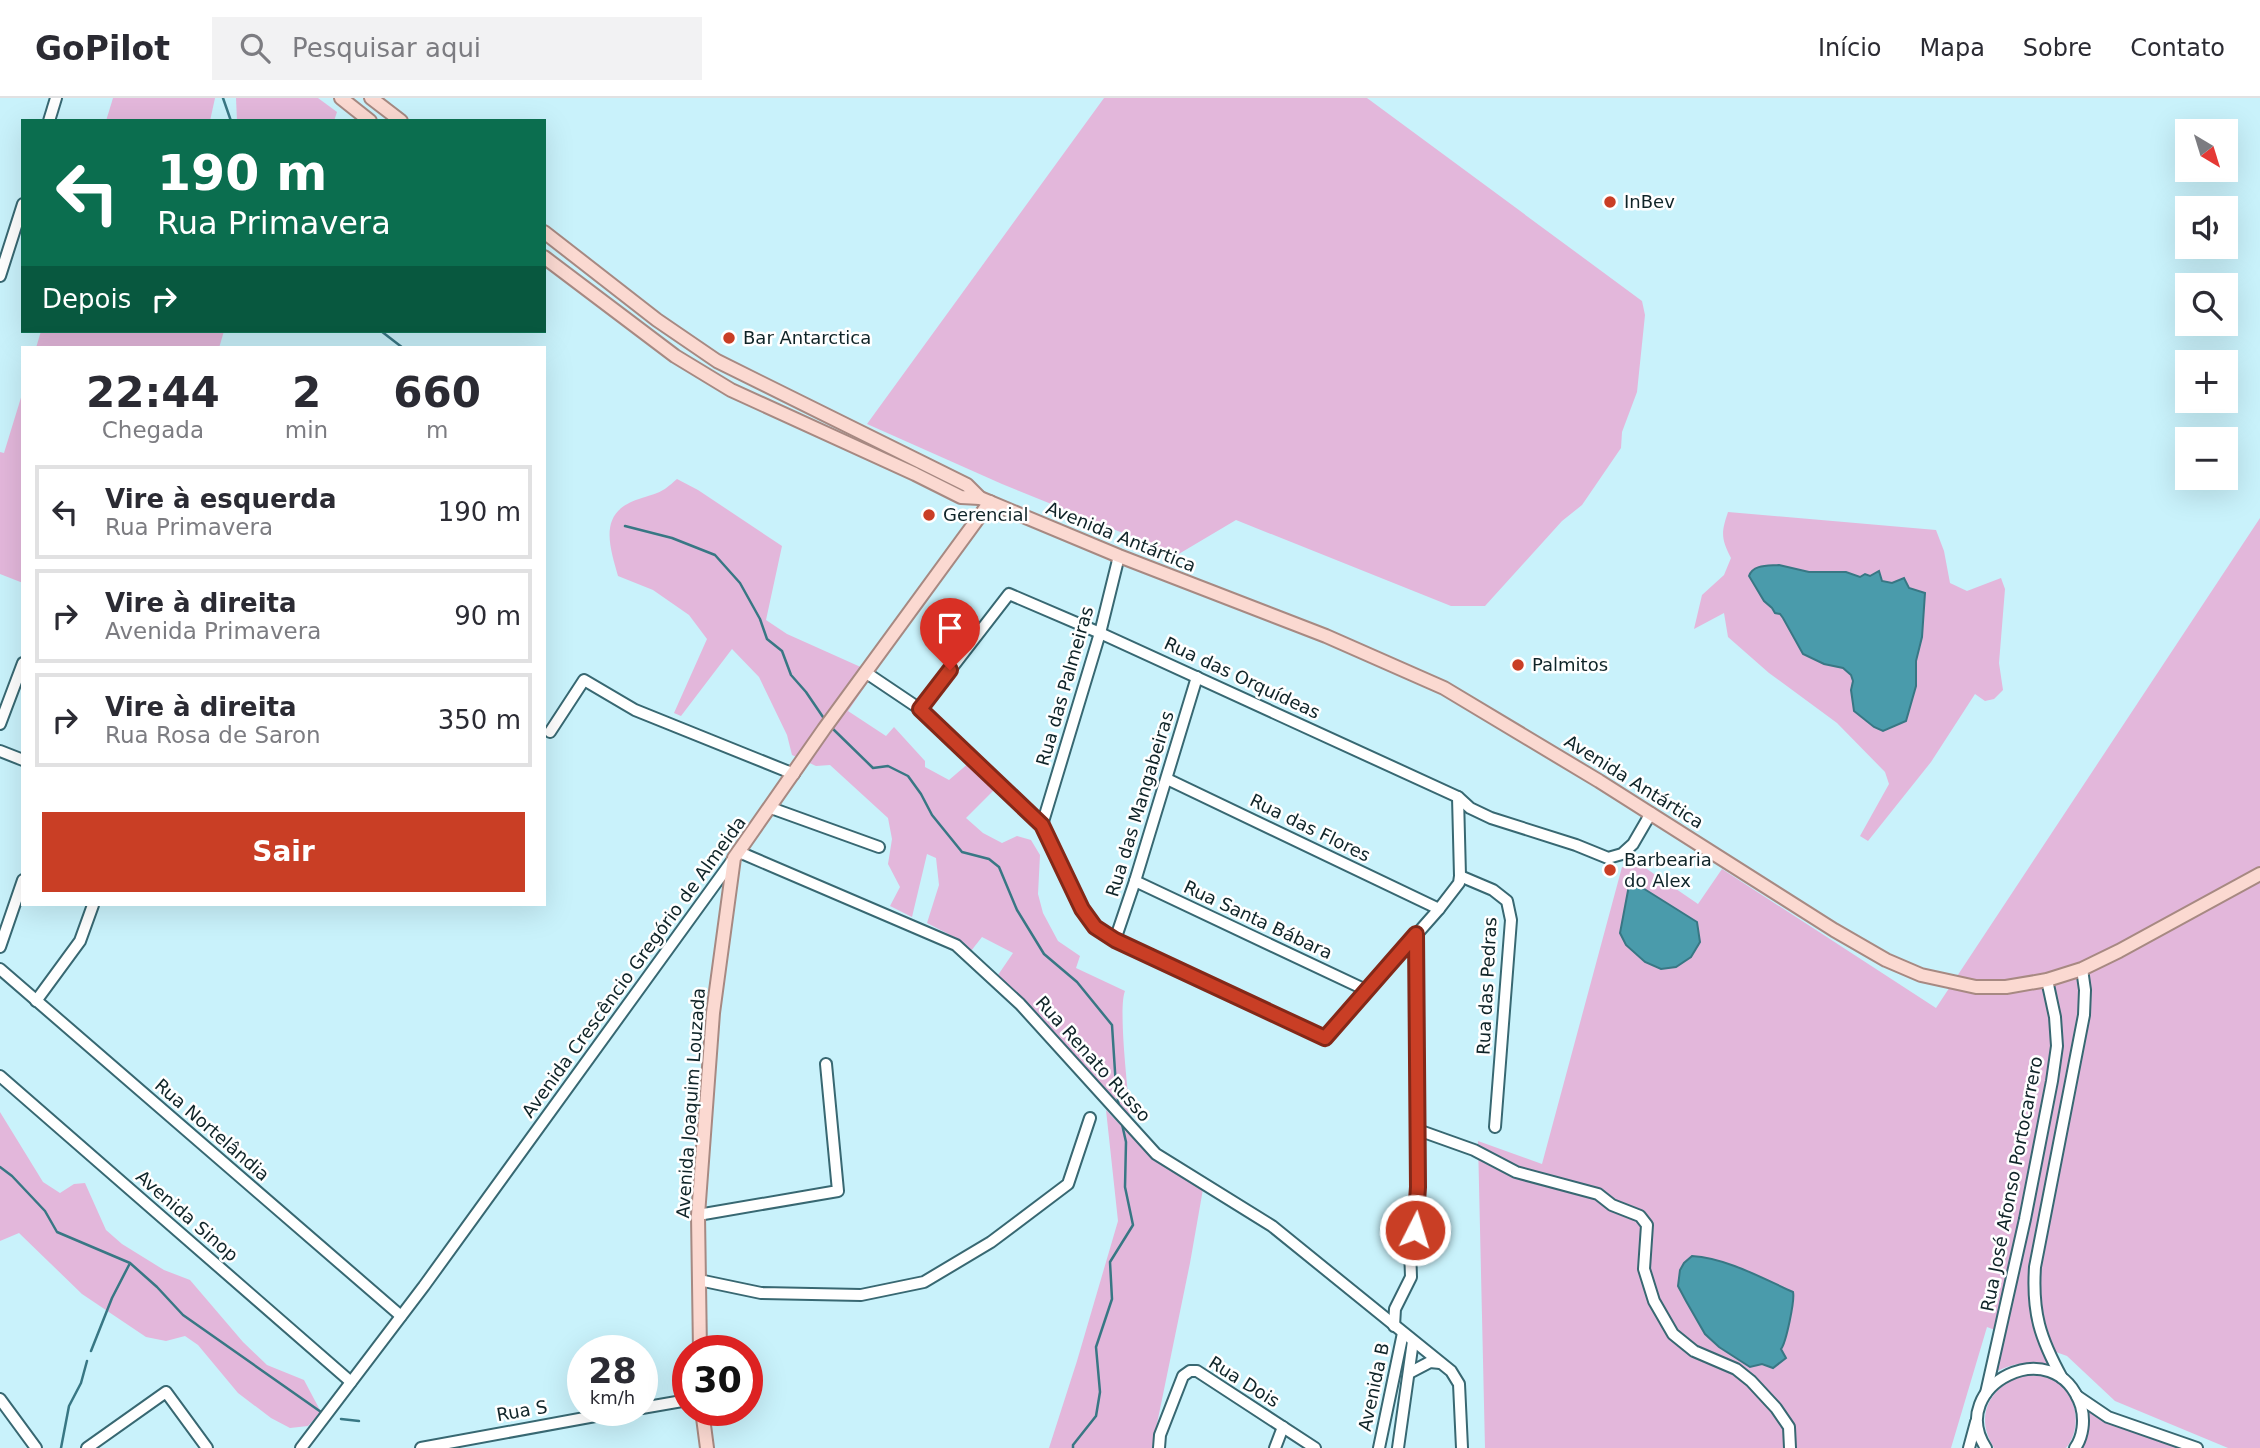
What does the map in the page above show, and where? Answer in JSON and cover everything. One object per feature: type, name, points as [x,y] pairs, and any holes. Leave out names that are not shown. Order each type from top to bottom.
[{"type":"main road","points":[[341,98],[367,119]]},
{"type":"main road","points":[[371,98],[398,119]]},
{"type":"main road","name":"Avenida Antártica","points":[[546,234],[688,343],[744,375],[967,485],[985,500]]},
{"type":"main road","name":"Avenida Antártica","points":[[546,259],[681,360],[762,405],[961,497],[985,500],[1119,556],[1326,636],[1444,688],[1651,813],[1885,960],[1921,975],[1976,986],[2006,987],[2047,980],[2082,969],[2119,951],[2260,874]]},
{"type":"main road","points":[[681,360],[701,362],[744,375]]},
{"type":"main road","name":"Avenida Crescêncio Gregório de Almeida","points":[[736,855],[985,500]]},
{"type":"main road","name":"Avenida Joaquim Louzada","points":[[700,1335],[698,1215],[713,1013],[736,855]]},
{"type":"main road","points":[[704,1426],[706,1448]]},
{"type":"street","points":[[50,119],[56,98]]},
{"type":"street","points":[[0,276],[21,210]]},
{"type":"street","name":"Rua das Palmeiras","points":[[1042,825],[1100,633],[1119,556]]},
{"type":"street","name":"Rua das Orquídeas","points":[[920,709],[1009,594],[1458,797],[1470,808],[1491,818],[1608,858],[1622,854],[1633,844],[1651,813]]},
{"type":"street","points":[[0,723],[21,668]]},
{"type":"street","points":[[865,672],[920,709],[1042,825],[1082,909],[1095,927],[1115,940],[1325,1038],[1459,883],[1458,797]]},
{"type":"street","name":"Rua das Mangabeiras","points":[[1115,940],[1197,677]]},
{"type":"street","points":[[550,732],[584,680],[635,710],[794,774]]},
{"type":"street","points":[[0,751],[21,759]]},
{"type":"street","name":"Rua das Flores","points":[[1167,779],[1439,909]]},
{"type":"street","points":[[771,808],[878,847]]},
{"type":"street","name":"Rua Renato Russo","points":[[736,855],[956,945],[1020,1004],[1156,1154],[1272,1226],[1456,1377],[1461,1403],[1462,1448]]},
{"type":"street","name":"Avenida Crescêncio Gregório de Almeida","points":[[301,1448],[401,1317],[736,855]]},
{"type":"street","name":"Rua das Pedras","points":[[1460,876],[1493,890],[1507,901],[1511,920],[1495,1127]]},
{"type":"street","name":"Rua Santa Bábara","points":[[1135,881],[1366,990]]},
{"type":"street","points":[[0,947],[21,886]]},
{"type":"street","points":[[36,1001],[80,942],[93,906]]},
{"type":"street","name":"Avenida B","points":[[1379,1448],[1398,1329],[1395,1309],[1412,1269],[1410,1247],[1418,1214],[1416,934]]},
{"type":"street","name":"Rua Nortelândia","points":[[0,969],[401,1317]]},
{"type":"street","points":[[2082,969],[2084,1015],[2035,1268],[2033,1296],[2046,1349],[2062,1378],[2077,1396],[2108,1417],[2197,1448]]},
{"type":"street","name":"Rua José Afonso Portocarrero","points":[[1969,1448],[1986,1393],[2052,1082],[2057,1046],[2055,1017],[2047,980]]},
{"type":"street","points":[[698,1215],[838,1191],[826,1064]]},
{"type":"street","name":"Avenida Sinop","points":[[0,1076],[351,1382]]},
{"type":"street","points":[[699,1280],[761,1293],[860,1295],[924,1282],[991,1242],[1068,1184],[1090,1118]]},
{"type":"street","points":[[1418,1130],[1474,1150],[1516,1172],[1598,1194],[1612,1205],[1640,1216],[1647,1225],[1644,1269],[1654,1301],[1673,1334],[1694,1351],[1736,1369],[1751,1381],[1789,1427],[1790,1448]]},
{"type":"street","name":"Avenida B","points":[[1398,1448],[1413,1342]]},
{"type":"street","points":[[1409,1373],[1430,1362],[1440,1363]]},
{"type":"street","name":"Rua José Afonso Portocarrero","points":[[1986,1393],[1997,1380],[2012,1371],[2029,1368],[2046,1370],[2062,1378]]},
{"type":"street","name":"Rua Dois","points":[[1159,1448],[1160,1435],[1183,1376],[1190,1371],[1197,1371],[1315,1448]]},
{"type":"street","points":[[87,1448],[166,1392],[207,1448]]},
{"type":"street","points":[[2075,1448],[2083,1428],[2083,1411],[2077,1396]]},
{"type":"street","points":[[0,1399],[36,1448]]},
{"type":"street","points":[[1979,1412],[1978,1429],[1986,1448]]},
{"type":"street","name":"Rua S","points":[[421,1448],[476,1443],[567,1423]]},
{"type":"street","points":[[1276,1448],[1283,1427]]},
{"type":"shaded area","points":[[113,98],[215,98],[210,119],[107,119]]},
{"type":"shaded area","points":[[236,98],[318,98],[337,112],[335,119],[237,119]]},
{"type":"shaded area","points":[[1104,98],[1367,98],[1642,301],[1645,315],[1637,392],[1622,432],[1621,448],[1582,505],[1562,521],[1485,606],[1451,606],[1236,520],[1177,555],[1002,484],[867,424]]},
{"type":"shaded area","points":[[40,333],[223,333],[220,346],[37,346]]},
{"type":"shaded area","points":[[21,398],[21,582],[0,574],[0,452],[4,453]]},
{"type":"shaded area","points":[[677,479],[782,546],[766,620],[787,634],[874,673],[848,711],[886,736],[894,727],[925,761],[925,767],[949,780],[970,762],[997,787],[966,818],[983,833],[1002,843],[1017,836],[1031,840],[1040,855],[1038,894],[1043,913],[1058,941],[1080,956],[1076,968],[1125,991],[1123,1031],[1130,1115],[998,975],[1013,953],[982,937],[971,951],[956,938],[927,923],[939,885],[936,858],[927,854],[912,917],[890,906],[900,887],[888,864],[892,839],[888,818],[830,765],[816,766],[792,755],[787,735],[759,677],[732,649],[681,716],[674,713],[707,639],[689,615],[653,590],[618,576],[610,530],[617,512],[626,505],[660,492]]},
{"type":"shaded area","points":[[1728,512],[1936,530],[1944,551],[1950,583],[1967,591],[2001,578],[2005,589],[1999,663],[2003,690],[1994,699],[1985,701],[1975,694],[1931,762],[1868,841],[1860,836],[1889,784],[1885,772],[1837,723],[1769,673],[1728,637],[1724,613],[1694,629],[1702,595],[1724,575],[1731,558],[1723,535]]},
{"type":"shaded area","points":[[2260,518],[2260,1448],[2228,1448],[2115,1401],[2067,1356],[2042,1347],[2049,1365],[2020,1364],[1993,1373],[2003,1333],[1987,1327],[1951,1448],[1485,1448],[1478,1141],[1542,1164],[1622,867],[1644,867],[1698,904],[1722,869],[1936,1008]]},
{"type":"shaded area","points":[[1106,1110],[1149,1155],[1203,1189],[1152,1448],[1049,1448],[1118,1221]]},
{"type":"shaded area","points":[[0,1112],[43,1182],[60,1193],[74,1184],[85,1183],[106,1230],[122,1244],[164,1270],[190,1280],[243,1342],[267,1365],[304,1380],[321,1412],[308,1426],[290,1428],[271,1418],[238,1393],[198,1345],[185,1336],[166,1341],[146,1337],[82,1294],[19,1233],[0,1241]]},
{"type":"shaded area","points":[[2022,1375],[2049,1378],[2066,1390],[2076,1419],[2072,1439],[2066,1448],[1994,1448],[1985,1425],[1988,1404],[2001,1387]]},
{"type":"shaded area","points":[[2087,1409],[2114,1425],[2185,1448],[2082,1448],[2088,1433]]},
{"type":"water","points":[[1779,565],[1809,572],[1846,572],[1860,577],[1879,571],[1882,581],[1892,583],[1904,578],[1909,588],[1925,593],[1922,637],[1916,661],[1916,686],[1906,721],[1883,731],[1874,727],[1854,711],[1851,675],[1843,668],[1824,664],[1803,654],[1783,618],[1764,601],[1749,576],[1754,569]]},
{"type":"water","points":[[1630,880],[1697,922],[1700,942],[1691,957],[1676,967],[1661,969],[1645,962],[1626,945],[1620,933]]},
{"type":"water","points":[[1692,1256],[1718,1260],[1793,1292],[1790,1321],[1781,1349],[1786,1358],[1773,1368],[1762,1364],[1750,1367],[1719,1347],[1705,1334],[1678,1286],[1680,1270]]},
{"type":"waterway","points":[[223,98],[230,119]]},
{"type":"waterway","points":[[384,333],[400,346]]},
{"type":"waterway","points":[[625,526],[672,538],[715,555],[740,583],[760,619],[767,639],[782,651],[791,675],[825,720]]},
{"type":"waterway","points":[[832,728],[873,768],[888,766],[908,776],[932,815],[962,852],[989,859],[999,867],[1017,910],[1044,954],[1077,982],[1112,1025],[1119,1107]]},
{"type":"waterway","points":[[1073,1448],[1096,1416],[1100,1392],[1096,1347],[1112,1299],[1110,1262],[1133,1225],[1125,1187],[1126,1142],[1122,1124]]},
{"type":"waterway","points":[[0,1167],[45,1211],[57,1232],[130,1263],[183,1315],[321,1412]]},
{"type":"waterway","points":[[91,1351],[112,1298],[129,1265]]},
{"type":"waterway","points":[[61,1448],[69,1406],[81,1383],[87,1361]]},
{"type":"waterway","points":[[341,1419],[359,1421]]},
{"type":"place","name":"InBev","points":[[1610,202]]},
{"type":"place","name":"Bar Antarctica","points":[[729,338]]},
{"type":"place","name":"Gerencial","points":[[929,515]]},
{"type":"place","name":"Palmitos","points":[[1518,665]]},
{"type":"place","name":"Barbearia do Alex","points":[[1610,870]]},
{"type":"route","points":[[950,670],[920,709],[1042,825],[1082,909],[1095,927],[1115,940],[1325,1038],[1416,934],[1418,1214],[1415,1230]]}]
